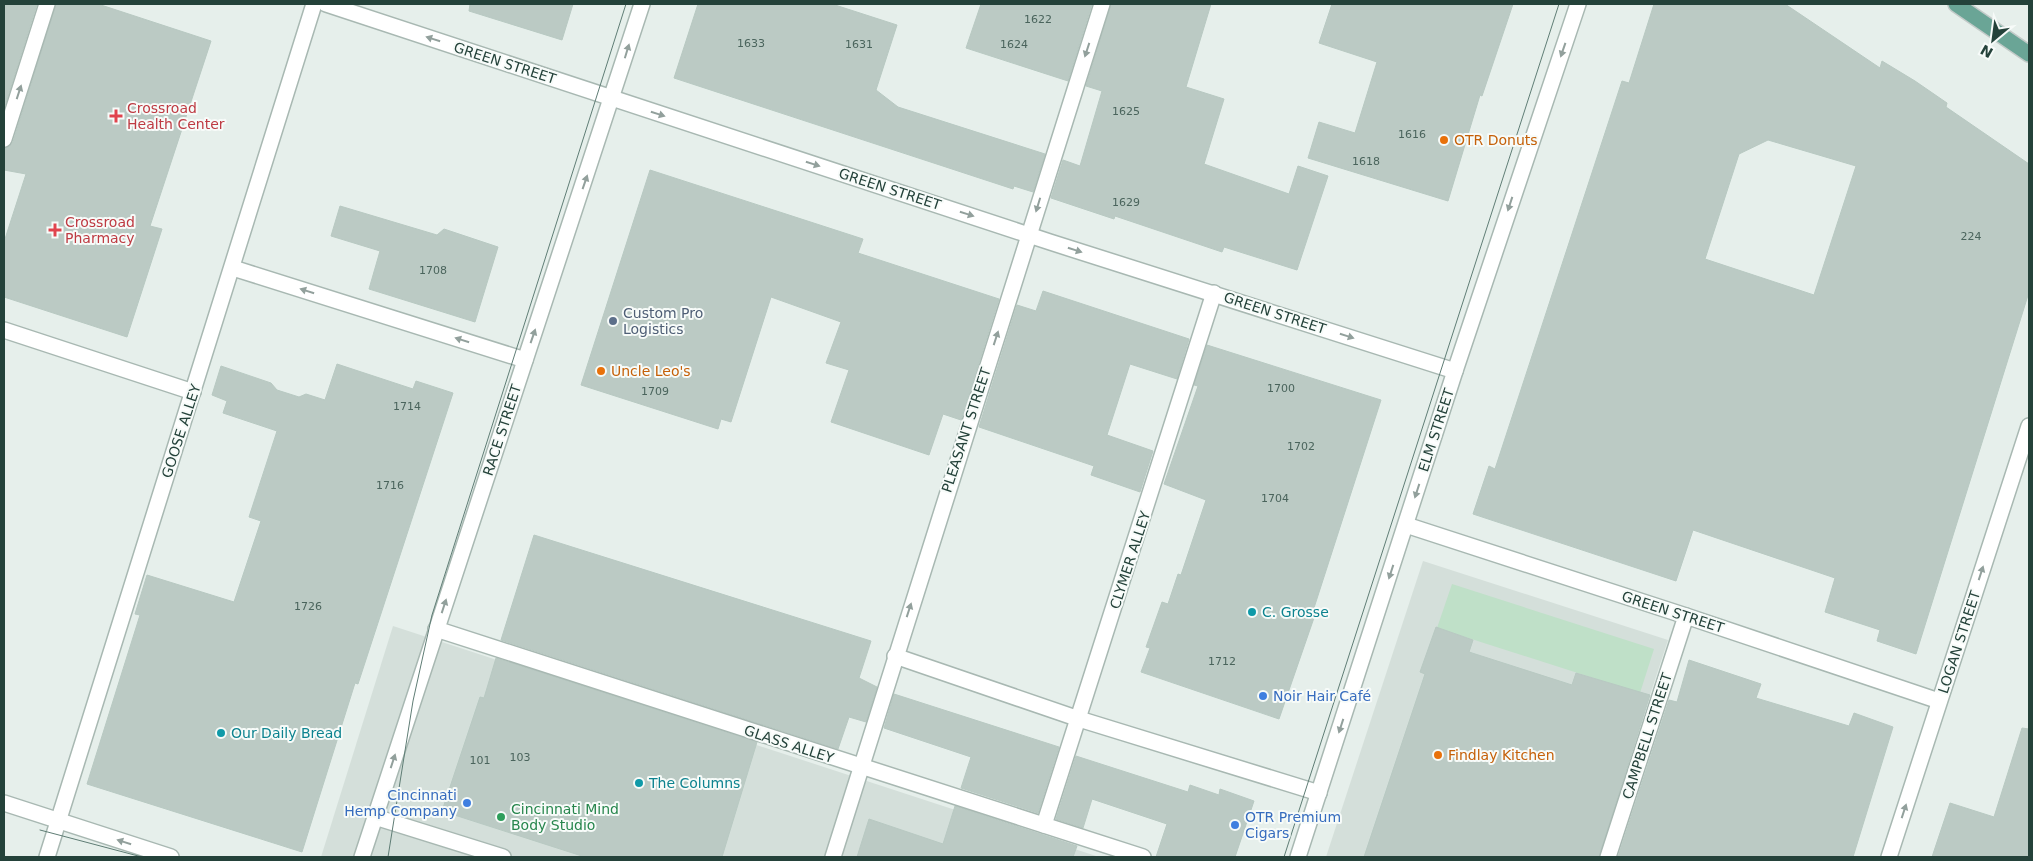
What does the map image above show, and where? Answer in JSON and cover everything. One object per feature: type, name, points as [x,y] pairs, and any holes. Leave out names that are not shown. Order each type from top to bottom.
[{"type":"main road","points":[[1956,4],[2029,54]]},
{"type":"street","points":[[4,139],[47,4]]},
{"type":"street","name":"GOOSE ALLEY","points":[[47,857],[233,268],[314,4]]},
{"type":"street","name":"GREEN STREET","points":[[328,4],[1029,234],[1455,371]]},
{"type":"street","name":"RACE STREET","points":[[362,857],[642,4]]},
{"type":"street","name":"PLEASANT STREET","points":[[832,857],[1102,4]]},
{"type":"street","name":"ELM STREET","points":[[1298,857],[1455,371],[1578,4]]},
{"type":"street","points":[[233,268],[525,360]]},
{"type":"street","name":"CLYMER ALLEY","points":[[1044,825],[1214,294]]},
{"type":"street","points":[[4,330],[193,392]]},
{"type":"street","name":"LOGAN STREET","points":[[1889,857],[2029,426]]},
{"type":"street","name":"GREEN STREET","points":[[1406,525],[1939,701]]},
{"type":"street","name":"CAMPBELL STREET","points":[[1608,857],[1686,616]]},
{"type":"street","name":"GLASS ALLEY","points":[[436,629],[1143,857]]},
{"type":"street","points":[[895,656],[1079,719],[1319,793]]},
{"type":"street","points":[[4,804],[171,857]]},
{"type":"street","points":[[375,818],[503,857]]},
{"type":"shaded area","points":[[1423,561],[1668,640],[1597,857],[1326,857]]},
{"type":"shaded area","points":[[393,626],[1099,857],[321,857]]},
{"type":"green space","points":[[1452,584],[1654,649],[1640,693],[1437,628]]},
{"type":"building","points":[[4,4],[37,4],[4,109]]},
{"type":"building","name":"Crossroad Health Center","points":[[56,4],[98,4],[211,41],[150,226],[162,229],[127,337],[4,297],[4,242],[26,174],[4,170],[4,148],[10,146],[13,142]]},
{"type":"building","points":[[470,4],[573,4],[562,40],[469,11]]},
{"type":"building","points":[[698,4],[832,4],[897,25],[876,90],[898,107],[1045,154],[1033,192],[1014,186],[1013,189],[674,78]]},
{"type":"building","points":[[981,4],[1092,4],[1068,81],[966,48]]},
{"type":"building","points":[[1111,4],[1211,4],[1186,87],[1224,99],[1204,164],[1289,194],[1298,166],[1328,176],[1297,270],[1224,247],[1222,252],[1115,216],[1114,219],[1051,198],[1063,160],[1080,166],[1102,91],[1086,86]]},
{"type":"building","points":[[1332,4],[1513,4],[1482,96],[1480,95],[1448,201],[1308,158],[1319,122],[1355,133],[1377,62],[1319,43]]},
{"type":"building","points":[[1654,4],[1785,4],[1880,68],[1882,61],[1915,81],[1947,103],[1946,107],[2029,164],[2029,292],[1916,654],[1877,641],[1880,630],[1825,612],[1835,578],[1693,530],[1676,581],[1473,514],[1489,466],[1495,469],[1622,81],[1629,83]],"holes":[[[1768,140],[1856,166],[1814,295],[1705,259],[1739,154]]]},
{"type":"building","points":[[650,170],[863,239],[858,253],[999,299],[961,420],[943,414],[929,455],[831,422],[849,370],[826,363],[841,322],[771,297],[731,422],[721,419],[718,429],[581,385]]},
{"type":"building","points":[[340,206],[437,235],[444,229],[498,247],[475,322],[369,289],[380,251],[331,236]]},
{"type":"building","points":[[1043,291],[1189,339],[1177,379],[1130,364],[1107,435],[1153,451],[1140,492],[1091,475],[1094,466],[979,427],[1017,305],[1036,311]]},
{"type":"building","points":[[1207,345],[1381,400],[1313,611],[1316,612],[1279,719],[1141,672],[1150,648],[1146,647],[1162,602],[1168,604],[1178,574],[1181,575],[1206,500],[1164,484],[1198,386],[1194,385]]},
{"type":"building","points":[[337,364],[413,389],[416,381],[453,393],[358,684],[355,683],[302,852],[87,784],[140,615],[135,614],[147,575],[234,602],[261,521],[249,517],[277,431],[223,413],[227,401],[212,395],[221,366],[271,383],[277,390],[299,397],[306,394],[325,400]]},
{"type":"building","points":[[534,535],[871,641],[859,678],[877,687],[866,722],[849,717],[838,749],[501,640]]},
{"type":"building","points":[[1436,627],[1473,640],[1469,652],[1572,685],[1576,673],[1650,695],[1599,857],[1364,857],[1425,674],[1420,672]]},
{"type":"building","points":[[496,658],[757,742],[722,857],[585,857],[442,811],[480,697],[484,698]]},
{"type":"building","points":[[1689,660],[1761,684],[1756,698],[1849,726],[1854,713],[1893,727],[1853,857],[1618,857],[1669,700],[1677,702]]},
{"type":"building","points":[[894,694],[1059,747],[1038,813],[961,788],[971,757],[884,728]]},
{"type":"building","points":[[2022,728],[2029,729],[2029,857],[1932,857],[1950,803],[1994,817]]},
{"type":"building","points":[[1076,756],[1188,792],[1190,785],[1219,795],[1220,789],[1254,801],[1235,857],[1156,857],[1167,824],[1092,799],[1083,828],[1056,819]]},
{"type":"building","points":[[955,806],[1077,846],[1073,857],[857,857],[869,819],[943,844]]},
{"type":"tram line","points":[[388,857],[413,701],[432,615],[626,4]]},
{"type":"tram line","points":[[1284,857],[1559,4]]},
{"type":"tram line","points":[[40,830],[142,857]]},
{"type":"place","name":"Crossroad Health Center","points":[[116,116]]},
{"type":"place","name":"OTR Donuts","points":[[1444,140]]},
{"type":"place","name":"Crossroad Pharmacy","points":[[55,230]]},
{"type":"place","name":"Custom Pro Logistics","points":[[613,321]]},
{"type":"place","name":"Uncle Leo's","points":[[601,371]]},
{"type":"place","name":"C. Grosse","points":[[1252,612]]},
{"type":"place","name":"Noir Hair Café","points":[[1263,696]]},
{"type":"place","name":"Our Daily Bread","points":[[221,733]]},
{"type":"place","name":"Findlay Kitchen","points":[[1438,755]]},
{"type":"place","name":"The Columns","points":[[639,783]]},
{"type":"place","name":"Cincinnati Hemp Company","points":[[467,803]]},
{"type":"place","name":"Cincinnati Mind Body Studio","points":[[501,817]]},
{"type":"place","name":"OTR Premium Cigars","points":[[1235,825]]}]
